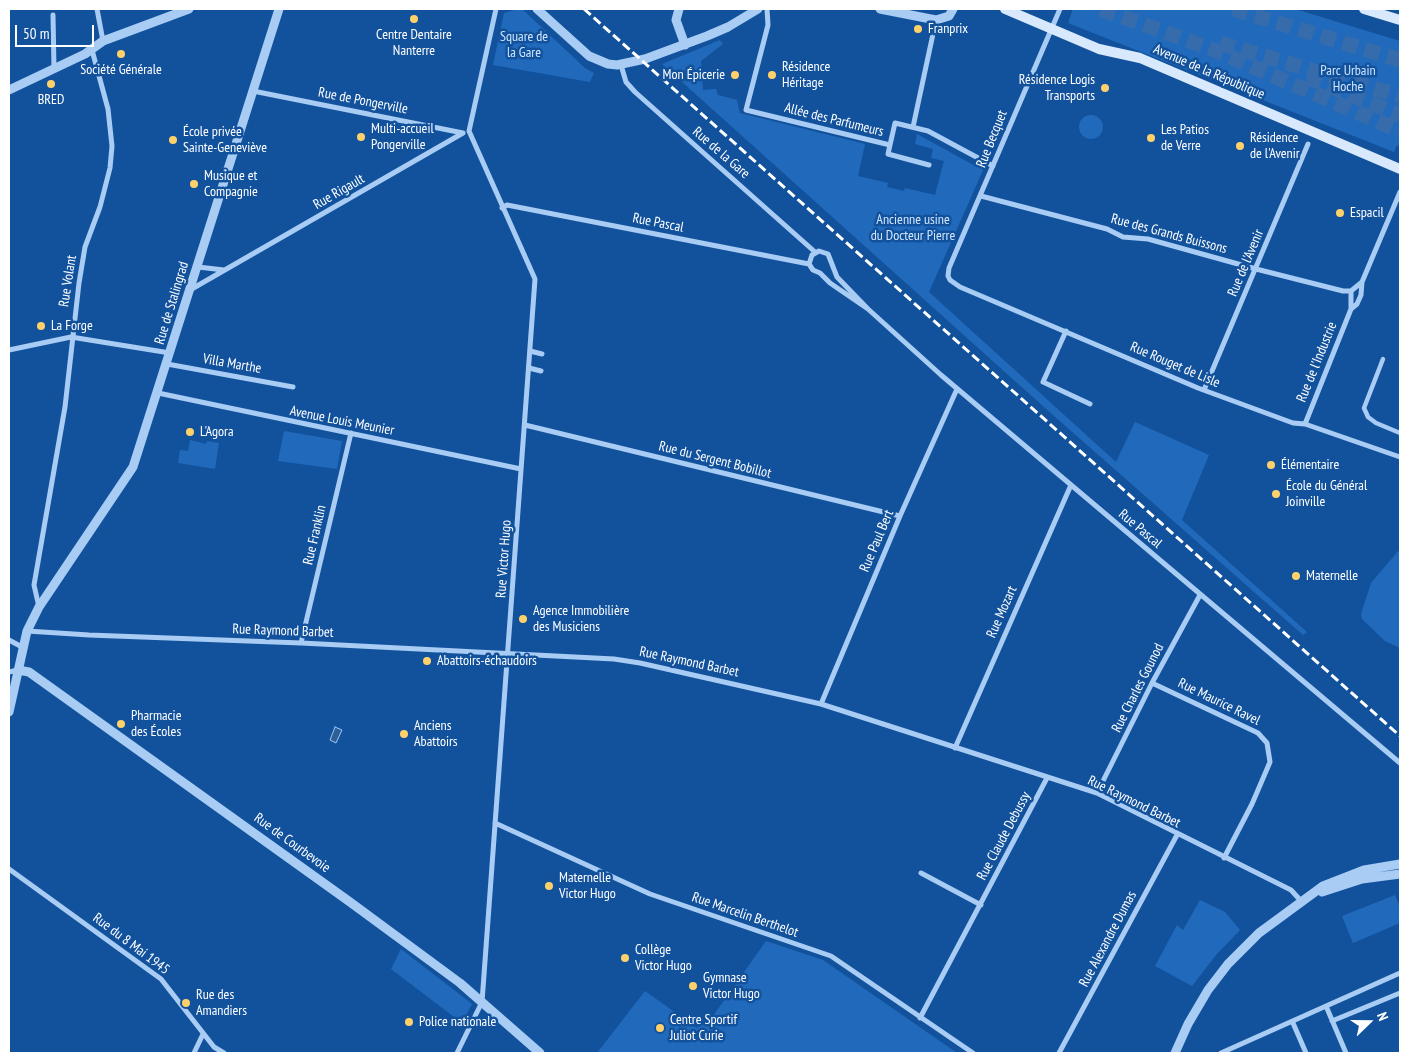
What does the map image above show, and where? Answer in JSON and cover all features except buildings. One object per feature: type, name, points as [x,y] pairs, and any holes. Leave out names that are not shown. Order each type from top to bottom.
[{"type":"main road","name":"Avenue de la République","points":[[1005,9],[1099,49],[1140,58],[1400,168]]},
{"type":"main road","points":[[1364,9],[1400,20]]},
{"type":"street","points":[[97,9],[103,41]]},
{"type":"street","points":[[9,90],[54,70],[92,50],[103,41],[189,9]]},
{"type":"street","name":"Rue de Stalingrad","points":[[9,712],[13,671],[27,631],[39,607],[134,467],[279,9]]},
{"type":"street","points":[[466,132],[496,9]]},
{"type":"street","points":[[537,9],[589,56],[608,64],[621,65],[685,45],[728,27],[758,9]]},
{"type":"street","points":[[679,9],[676,20],[685,45]]},
{"type":"street","name":"Allée des Parfumeurs","points":[[767,9],[768,25],[746,110],[890,146],[895,123],[928,130],[993,166]]},
{"type":"street","points":[[880,9],[936,20],[949,16],[953,9]]},
{"type":"street","name":"Rue Becquet","points":[[948,278],[949,268],[981,196],[1050,28],[1060,9]]},
{"type":"street","points":[[53,15],[54,70]]},
{"type":"street","points":[[913,127],[936,20]]},
{"type":"street","name":"Rue Volant","points":[[39,607],[34,585],[65,407],[71,337],[85,247],[100,207],[110,168],[108,109],[92,50]]},
{"type":"street","name":"Rue de la Gare","points":[[621,65],[626,82],[635,92],[815,252]]},
{"type":"street","name":"Rue de Pongerville","points":[[253,91],[466,132]]},
{"type":"street","name":"Rue Victor Hugo","points":[[466,132],[535,279],[482,1002]]},
{"type":"street","name":"Rue Rigault","points":[[190,290],[466,132]]},
{"type":"street","name":"Rue de l'Avenir","points":[[1204,390],[1308,144]]},
{"type":"street","points":[[890,146],[888,154],[929,165]]},
{"type":"street","name":"Rue de l'Industrie","points":[[1351,309],[1357,304],[1361,295],[1362,282],[1400,192]]},
{"type":"street","name":"Rue des Grands Buissons","points":[[981,196],[1106,229],[1123,237],[1148,239],[1256,269],[1343,290],[1352,290]]},
{"type":"street","name":"Rue Pascal","points":[[502,208],[508,206],[809,264],[813,270],[820,273],[830,283],[868,309]]},
{"type":"street","points":[[809,264],[810,257],[815,252]]},
{"type":"street","name":"Rue Pascal","points":[[815,252],[828,254],[831,266],[837,277],[868,309],[957,389],[1400,763]]},
{"type":"street","points":[[198,266],[226,270]]},
{"type":"street","points":[[820,273],[828,270],[831,266]]},
{"type":"street","name":"Rue Rouget de Lisle","points":[[948,278],[960,287],[1204,390],[1293,423],[1305,424],[1400,457]]},
{"type":"street","name":"Rue de l'Industrie","points":[[1305,424],[1351,309],[1352,290],[1362,282]]},
{"type":"street","points":[[1066,331],[1043,382],[1090,404]]},
{"type":"street","points":[[9,350],[71,337],[170,353]]},
{"type":"street","points":[[530,351],[542,354]]},
{"type":"street","points":[[1383,359],[1364,408],[1368,418],[1376,424],[1400,433]]},
{"type":"street","name":"Villa Marthe","points":[[167,364],[293,387]]},
{"type":"street","points":[[529,368],[541,371]]},
{"type":"street","name":"Rue Paul Bert","points":[[821,704],[900,516],[957,389]]},
{"type":"street","name":"Avenue Louis Meunier","points":[[158,394],[522,469]]},
{"type":"street","name":"Rue du Sergent Bobillot","points":[[525,425],[900,516]]},
{"type":"street","name":"Rue Franklin","points":[[301,643],[351,433]]},
{"type":"street","name":"Rue Mozart","points":[[955,748],[1071,485]]},
{"type":"street","name":"Rue Charles Gounod","points":[[1097,793],[1152,683],[1200,595]]},
{"type":"street","name":"Rue Raymond Barbet","points":[[27,631],[624,660],[821,704],[1097,793],[1177,835],[1291,890],[1302,902]]},
{"type":"street","points":[[9,640],[22,647]]},
{"type":"street","name":"Rue de Courbevoie","points":[[13,671],[33,675],[311,873],[460,984],[540,1053]]},
{"type":"street","name":"Rue Maurice Ravel","points":[[1152,683],[1258,733],[1267,743],[1270,762],[1252,804],[1224,858]]},
{"type":"street","name":"Rue Claude Debussy","points":[[920,1018],[1047,778]]},
{"type":"street","name":"Rue Marcelin Berthelot","points":[[495,823],[650,894],[831,956],[973,1053]]},
{"type":"street","name":"Rue Alexandre Dumas","points":[[1059,1053],[1177,835]]},
{"type":"street","points":[[1178,1052],[1198,1005],[1223,970],[1259,933],[1323,886],[1351,874],[1400,864]]},
{"type":"street","name":"Rue du 8 Mai 1945","points":[[9,869],[161,979],[214,1048],[224,1053]]},
{"type":"street","points":[[921,873],[981,905]]},
{"type":"street","points":[[1312,895],[1362,879],[1400,874]]},
{"type":"street","points":[[1221,1053],[1293,1023],[1400,973]]},
{"type":"street","points":[[1332,1021],[1400,992]]},
{"type":"street","points":[[457,1053],[482,1002]]},
{"type":"street","points":[[1326,1006],[1346,1053]]},
{"type":"street","points":[[1293,1023],[1306,1053]]},
{"type":"street","points":[[194,1053],[203,1034]]},
{"type":"green space","name":"Square de la Gare","points":[[522,9],[585,68],[594,73],[590,82],[493,65],[504,13]]},
{"type":"green space","name":"Parc Urbain Hoche","points":[[1073,9],[1295,9],[1400,41],[1400,147],[1397,145],[1394,152],[1068,23]]},
{"type":"green space","name":"Ancienne usine du Docteur Pierre","points":[[720,40],[723,44],[701,61],[703,90],[716,89],[718,95],[737,100],[740,113],[865,144],[858,176],[888,183],[887,187],[904,191],[905,188],[935,195],[944,161],[931,158],[933,149],[915,144],[917,134],[977,167],[984,168],[929,292],[1116,462],[1135,422],[1209,455],[1182,520],[1307,632],[1303,635],[1045,408],[662,64]]},
{"type":"green space","points":[[1091,115],[1100,118],[1103,127],[1100,136],[1091,139],[1082,136],[1079,127],[1082,118]]},
{"type":"green space","points":[[284,431],[342,441],[337,469],[278,461]]},
{"type":"green space","points":[[190,440],[206,444],[207,441],[219,443],[215,469],[178,463],[180,450],[188,451]]},
{"type":"green space","points":[[1400,549],[1400,648],[1385,641],[1362,619],[1361,614],[1371,583]]},
{"type":"green space","points":[[1395,895],[1400,907],[1400,923],[1353,943],[1342,916]]},
{"type":"green space","points":[[1200,900],[1225,912],[1240,930],[1216,955],[1192,986],[1155,966],[1177,925],[1183,930]]},
{"type":"green space","points":[[766,941],[823,960],[957,1053],[597,1053],[645,991],[697,1028],[703,1020],[708,1023]]},
{"type":"green space","points":[[401,949],[472,1004],[462,1023],[391,969]]},
{"type":"shaded area","points":[[335,727],[342,730],[336,743],[330,740]]},
{"type":"tunnel","points":[[1101,9],[1217,51],[1400,131]]},
{"type":"tunnel","points":[[1233,9],[1400,60]]},
{"type":"tunnel","points":[[1220,43],[1400,96]]},
{"type":"tunnel","points":[[1307,77],[1400,115]]},
{"type":"railway","points":[[584,9],[1400,736]]},
{"type":"place","name":"Centre Dentaire Nanterre","points":[[414,19]]},
{"type":"place","name":"Franprix","points":[[918,29]]},
{"type":"place","name":"Société Générale","points":[[121,54]]},
{"type":"place","name":"Mon Épicerie","points":[[735,75]]},
{"type":"place","name":"Résidence Héritage","points":[[772,75]]},
{"type":"place","name":"BRED","points":[[51,84]]},
{"type":"place","name":"Résidence Logis Transports","points":[[1105,88]]},
{"type":"place","name":"Multi-accueil Pongerville","points":[[361,137]]},
{"type":"place","name":"Les Patios de Verre","points":[[1151,138]]},
{"type":"place","name":"École privée Sainte-Geneviève","points":[[173,140]]},
{"type":"place","name":"Résidence de l'Avenir","points":[[1240,146]]},
{"type":"place","name":"Musique et Compagnie","points":[[194,184]]},
{"type":"place","name":"Espacil","points":[[1340,213]]},
{"type":"place","name":"La Forge","points":[[41,326]]},
{"type":"place","name":"L'Agora","points":[[190,432]]},
{"type":"place","name":"Élémentaire","points":[[1271,465]]},
{"type":"place","name":"École du Général Joinville","points":[[1276,494]]},
{"type":"place","name":"Maternelle","points":[[1296,576]]},
{"type":"place","name":"Agence Immobilière des Musiciens","points":[[523,619]]},
{"type":"place","name":"Abattoirs-échaudoirs","points":[[427,661]]},
{"type":"place","name":"Pharmacie des Écoles","points":[[121,724]]},
{"type":"place","name":"Anciens Abattoirs","points":[[404,734]]},
{"type":"place","name":"Maternelle Victor Hugo","points":[[549,886]]},
{"type":"place","name":"Collège Victor Hugo","points":[[625,958]]},
{"type":"place","name":"Gymnase Victor Hugo","points":[[693,986]]},
{"type":"place","name":"Rue des Amandiers","points":[[186,1003]]},
{"type":"place","name":"Police nationale","points":[[409,1022]]},
{"type":"place","name":"Centre Sportif Juliot Curie","points":[[660,1028]]}]
